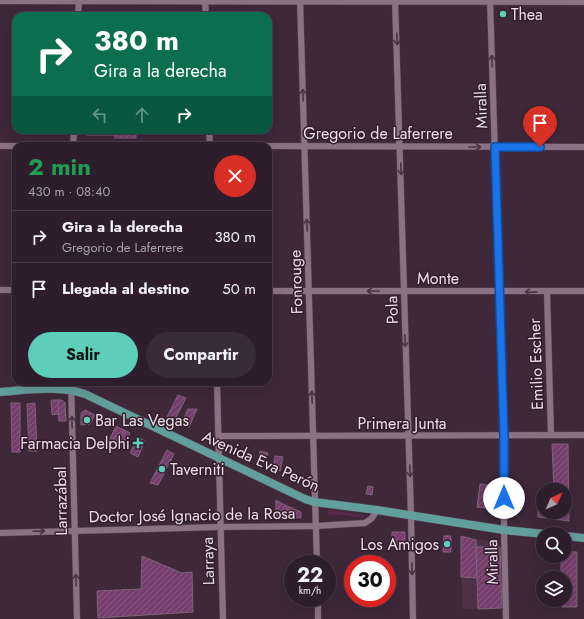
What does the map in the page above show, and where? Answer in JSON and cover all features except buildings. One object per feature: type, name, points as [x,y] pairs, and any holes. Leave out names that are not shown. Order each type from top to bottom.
[{"type":"main road","name":"Avenida Eva Perón","points":[[0,392],[58,389],[71,386],[219,458],[314,502],[377,510],[504,530],[536,533]]},
{"type":"main road","points":[[572,537],[584,538]]},
{"type":"street","points":[[0,1],[584,2]]},
{"type":"street","points":[[78,12],[79,1]]},
{"type":"street","points":[[205,1],[206,12]]},
{"type":"street","name":"Fonrouge","points":[[300,1],[317,555]]},
{"type":"street","name":"Pola","points":[[395,1],[413,619]]},
{"type":"street","name":"Miralla","points":[[490,1],[504,436],[506,619]]},
{"type":"street","points":[[0,146],[12,146]]},
{"type":"street","name":"Gregorio de Laferrere","points":[[272,146],[584,147]]},
{"type":"street","points":[[0,290],[12,290]]},
{"type":"street","name":"Monte","points":[[272,291],[584,291]]},
{"type":"street","name":"Emilio Escher","points":[[547,292],[551,435]]},
{"type":"street","name":"Larrazábal","points":[[71,386],[78,619]]},
{"type":"street","name":"Larraya","points":[[217,386],[223,619]]},
{"type":"street","name":"Primera Junta","points":[[219,436],[584,435]]},
{"type":"street","name":"Doctor José Ignacio de la Rosa","points":[[0,533],[75,530],[316,526],[365,523],[372,518],[377,510]]},
{"type":"street","points":[[318,607],[318,619]]},
{"type":"shaded area","points":[[328,510],[363,515],[365,517],[337,514],[328,515]]},
{"type":"shaded area","points":[[461,536],[495,542],[500,547],[502,608],[462,609]]},
{"type":"place","name":"Thea","points":[[503,14]]},
{"type":"place","name":"Bar Las Vegas","points":[[87,420]]},
{"type":"place","name":"Farmacia Delphi","points":[[138,443]]},
{"type":"place","name":"Taverniti","points":[[162,469]]},
{"type":"place","name":"Los Amigos","points":[[447,544]]},
{"type":"route","points":[[504,498],[504,436],[495,147],[540,147]]}]
